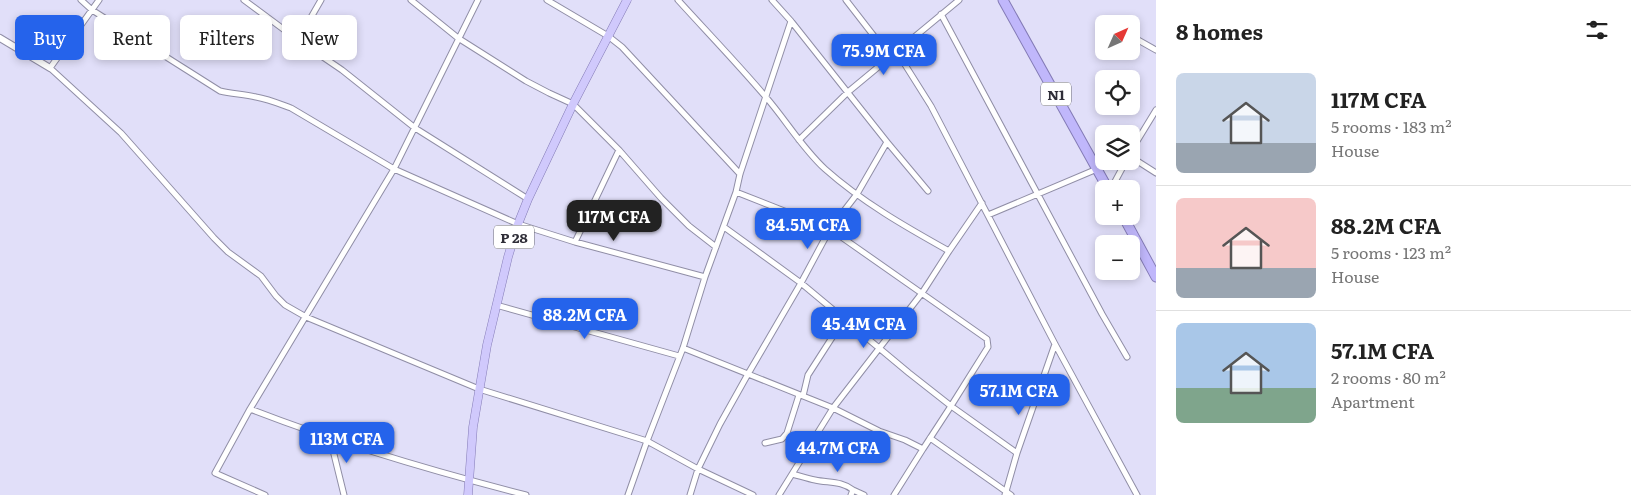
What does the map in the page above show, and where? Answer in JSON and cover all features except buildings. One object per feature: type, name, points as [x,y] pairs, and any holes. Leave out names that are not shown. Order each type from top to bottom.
[{"type":"highway","name":"N1","points":[[1003,0],[1095,165]]},
{"type":"highway","points":[[1128,225],[1156,277]]},
{"type":"main road","name":"P 28","points":[[468,495],[473,427],[487,345],[518,224],[573,104],[627,0]]},
{"type":"street","points":[[80,0],[92,10],[220,91],[254,96],[292,108],[394,169],[518,224],[575,242],[705,277]]},
{"type":"street","points":[[50,68],[99,0]]},
{"type":"street","points":[[244,0],[282,28]]},
{"type":"street","points":[[312,15],[321,0]]},
{"type":"street","points":[[411,0],[458,38],[549,94],[573,104],[619,150],[678,215],[716,247]]},
{"type":"street","points":[[265,495],[215,473],[250,409],[394,169],[478,0]]},
{"type":"street","points":[[547,0],[608,36],[622,47],[740,174]]},
{"type":"street","points":[[678,0],[766,97],[799,140],[825,169],[899,223],[949,251]]},
{"type":"street","points":[[772,0],[928,191]]},
{"type":"street","points":[[846,0],[862,18],[877,40],[883,46],[897,52],[931,106],[1055,344],[1137,495]]},
{"type":"street","points":[[799,140],[848,92],[959,0]]},
{"type":"street","points":[[941,14],[1102,314],[1127,356]]},
{"type":"street","points":[[628,495],[683,348],[791,21]]},
{"type":"street","points":[[0,38],[50,68],[121,134],[228,252],[261,276],[285,305],[306,318],[480,389],[647,441],[698,469],[753,495]]},
{"type":"street","points":[[1140,41],[1156,50]]},
{"type":"street","points":[[327,60],[415,128],[528,199]]},
{"type":"street","points":[[1140,136],[1156,110]]},
{"type":"street","points":[[690,495],[698,469],[720,424],[830,230],[857,194],[887,142]]},
{"type":"street","points":[[575,242],[619,150]]},
{"type":"street","points":[[1140,163],[1156,173]]},
{"type":"street","points":[[988,215],[1038,196],[1095,170]]},
{"type":"street","points":[[736,192],[830,230],[987,340],[988,347],[894,495]]},
{"type":"street","points":[[778,495],[833,408],[922,293],[982,203]]},
{"type":"street","points":[[724,227],[801,283],[951,406],[1017,453]]},
{"type":"street","points":[[496,305],[679,356]]},
{"type":"street","points":[[765,443],[782,439],[788,433],[808,375],[844,319]]},
{"type":"street","points":[[1005,493],[1055,344]]},
{"type":"street","points":[[683,348],[833,408],[879,432],[923,448]]},
{"type":"street","points":[[250,409],[330,438],[468,480],[526,495]]},
{"type":"street","points":[[330,438],[344,495]]},
{"type":"street","points":[[930,438],[1005,493],[1011,495]]},
{"type":"street","points":[[792,474],[817,481],[839,483],[852,492],[864,495]]}]
